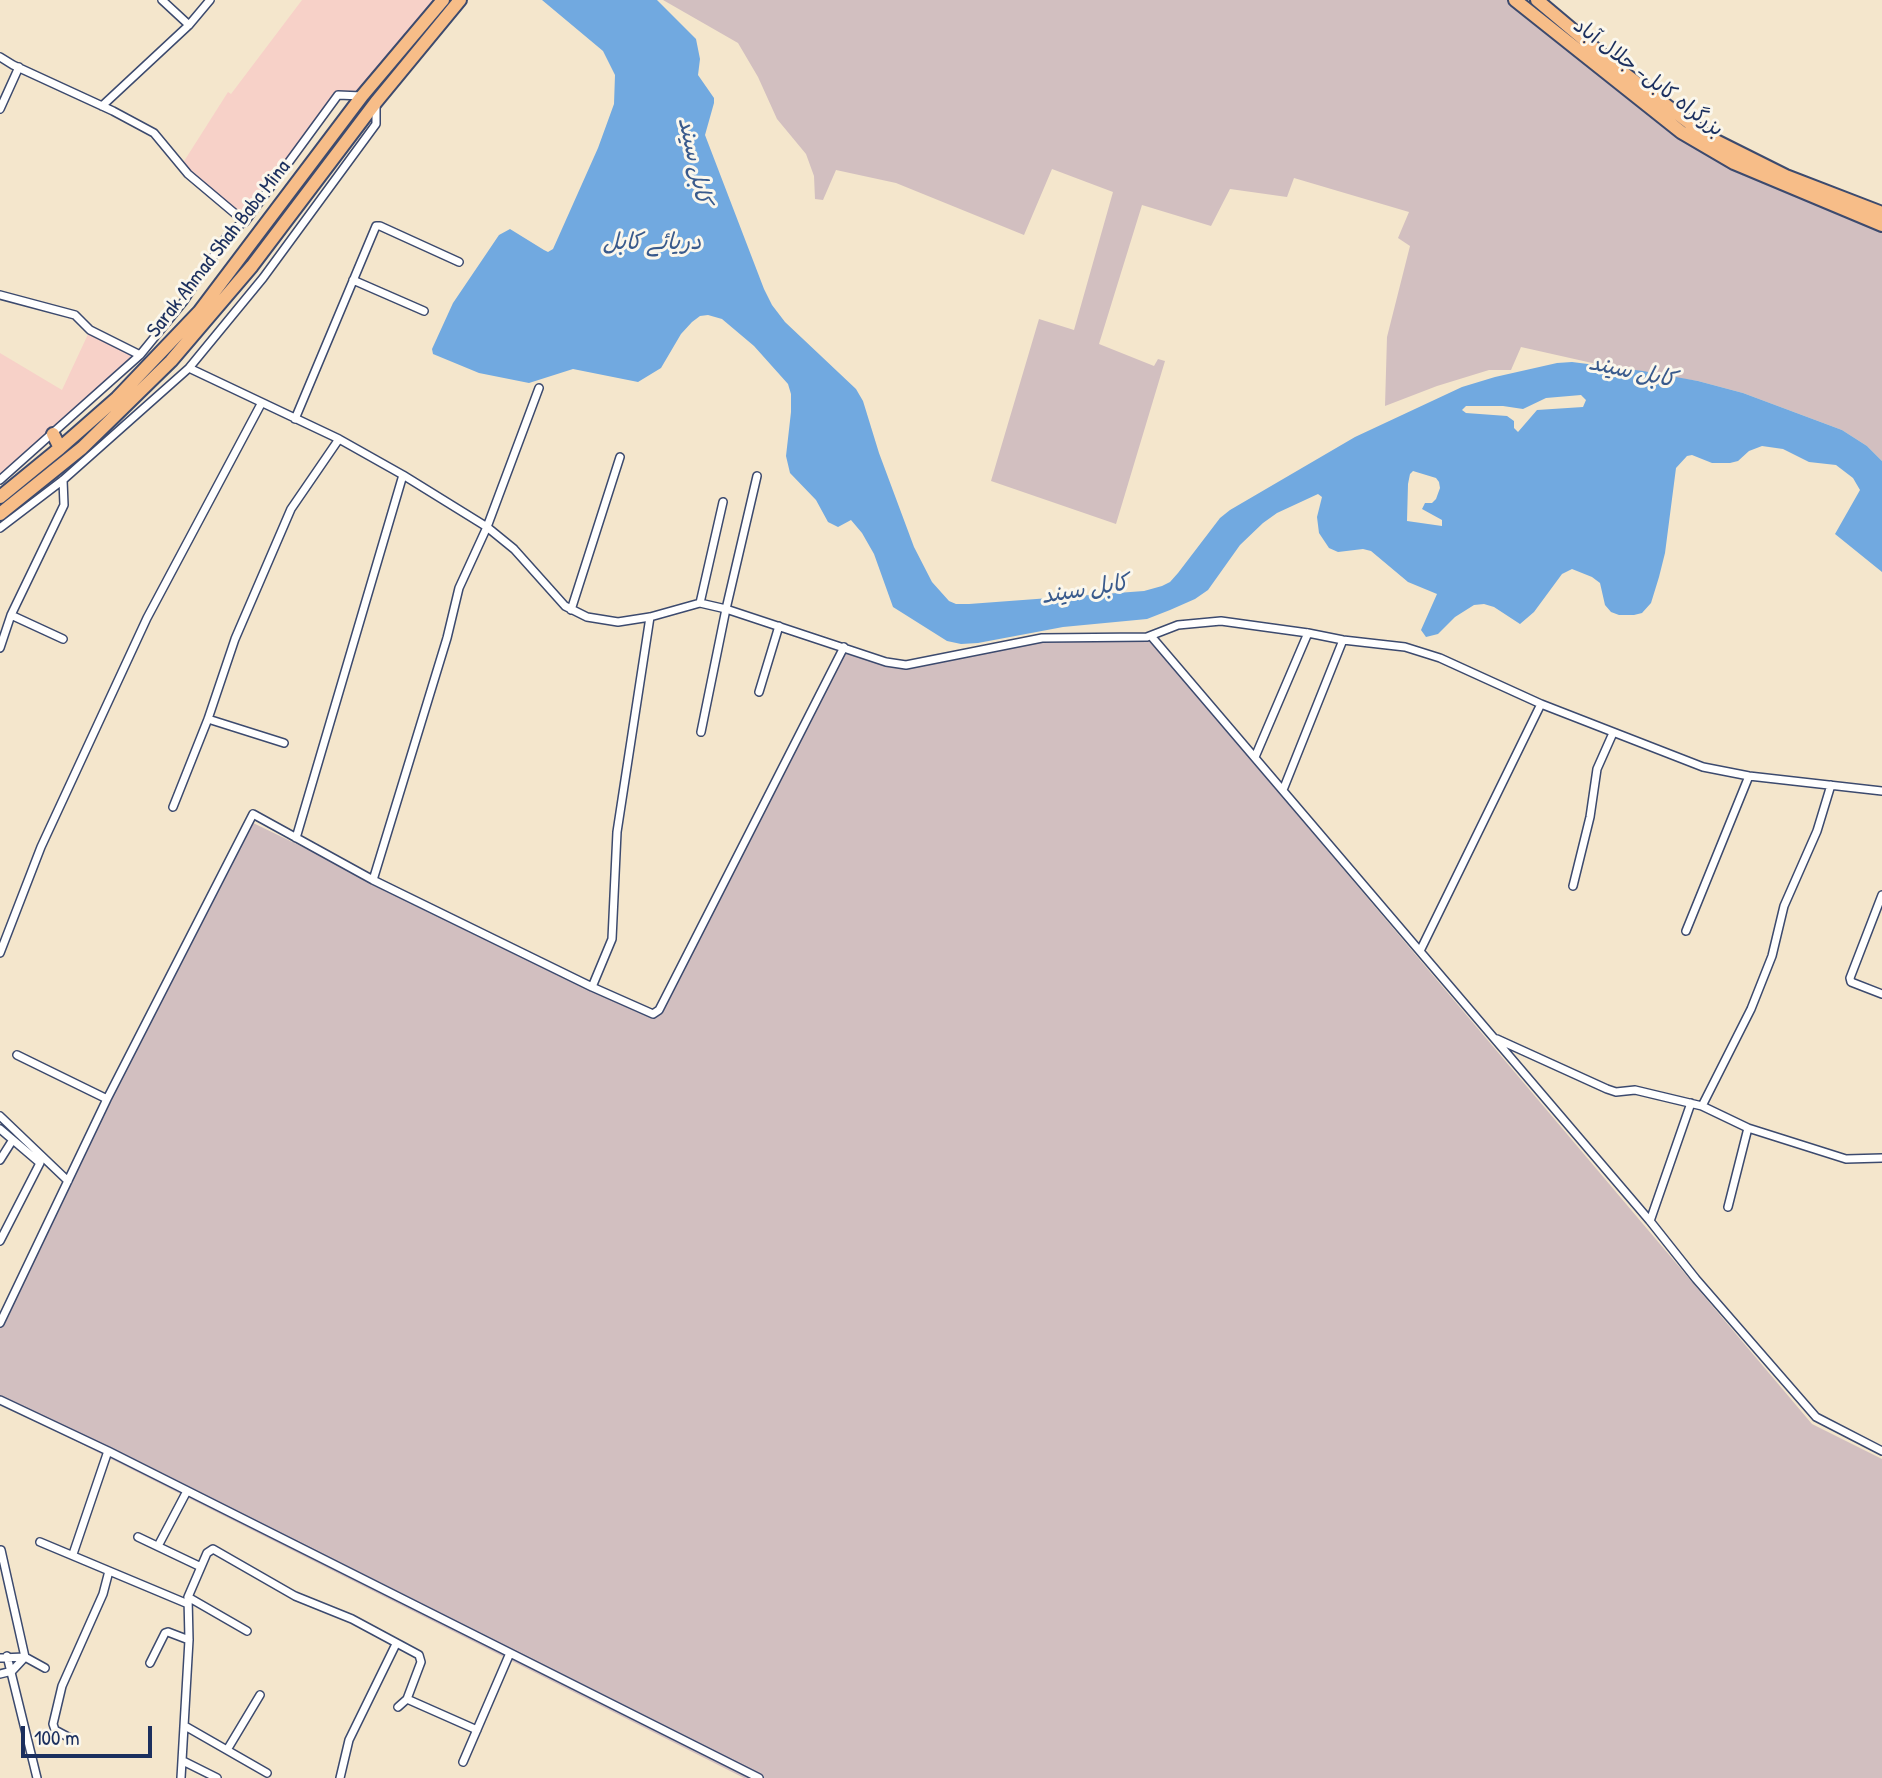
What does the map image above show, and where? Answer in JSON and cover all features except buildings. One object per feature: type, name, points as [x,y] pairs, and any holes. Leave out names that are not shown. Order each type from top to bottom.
[{"type":"highway","name":"Sarak Ahmad Shah Baba Mina","points":[[3,486],[60,448],[117,398],[199,312],[362,96],[443,0]]},
{"type":"highway","points":[[0,514],[85,452],[171,361],[252,266],[376,102],[460,0]]},
{"type":"highway","name":"بزرگراه کابل- جلال آباد","points":[[1515,0],[1644,105],[1713,152],[1882,225]]},
{"type":"highway","points":[[1532,14],[1539,2]]},
{"type":"highway","name":"بزرگراه کابل- جلال آباد","points":[[1539,2],[1625,74],[1708,137],[1786,176],[1882,213]]},
{"type":"highway","points":[[53,434],[60,448]]},
{"type":"street","points":[[162,0],[189,25]]},
{"type":"street","points":[[102,106],[189,25],[210,0]]},
{"type":"street","points":[[0,57],[153,133],[188,174],[245,222]]},
{"type":"street","points":[[0,108],[19,67]]},
{"type":"street","points":[[3,486],[53,434],[140,355],[184,301],[231,230],[245,222],[338,95],[362,96]]},
{"type":"street","points":[[0,528],[63,480],[85,452],[189,369],[263,278],[376,124],[376,102]]},
{"type":"street","points":[[295,419],[376,226],[459,262]]},
{"type":"street","points":[[353,280],[424,311]]},
{"type":"street","points":[[0,295],[75,315],[90,330],[140,355]]},
{"type":"street","points":[[189,369],[339,439],[487,527],[514,548],[565,606],[587,617],[618,622],[650,617],[700,603],[726,609],[886,662],[906,665],[1042,638],[1151,636],[1178,625],[1221,621],[1405,647],[1440,658],[1541,704],[1703,767],[1749,776],[1882,791]]},
{"type":"street","points":[[373,880],[447,638],[459,588],[487,527],[539,387]]},
{"type":"street","points":[[0,953],[41,847],[147,618],[261,404]]},
{"type":"street","points":[[173,807],[208,719],[235,639],[291,509],[339,439]]},
{"type":"street","points":[[571,610],[620,457]]},
{"type":"street","points":[[296,838],[403,475]]},
{"type":"street","points":[[701,732],[757,476]]},
{"type":"street","points":[[0,648],[11,615],[64,505],[63,480]]},
{"type":"street","points":[[700,603],[723,502]]},
{"type":"street","points":[[11,615],[63,639]]},
{"type":"street","points":[[592,987],[612,939],[617,832],[650,617]]},
{"type":"street","points":[[759,692],[779,626]]},
{"type":"street","points":[[1255,757],[1308,633]]},
{"type":"street","points":[[1151,636],[1816,1418],[1882,1451]]},
{"type":"street","points":[[1283,790],[1343,640]]},
{"type":"street","points":[[0,1323],[107,1100],[253,814],[373,880],[592,987],[653,1014],[657,1013],[844,647]]},
{"type":"street","points":[[1420,951],[1541,704]]},
{"type":"street","points":[[208,719],[284,743]]},
{"type":"street","points":[[1573,886],[1590,817],[1597,769],[1613,733]]},
{"type":"street","points":[[1686,931],[1749,776]]},
{"type":"street","points":[[1702,1106],[1751,1009],[1772,956],[1784,906],[1817,831],[1831,785]]},
{"type":"street","points":[[1882,895],[1850,978],[1851,982],[1882,993]]},
{"type":"street","points":[[1493,1037],[1616,1092],[1635,1090],[1702,1106],[1748,1128],[1846,1159],[1882,1158]]},
{"type":"street","points":[[17,1055],[107,1100]]},
{"type":"street","points":[[1650,1221],[1691,1103]]},
{"type":"street","points":[[0,1116],[68,1181]]},
{"type":"street","points":[[1728,1207],[1748,1128]]},
{"type":"street","points":[[0,1129],[40,1163],[0,1241]]},
{"type":"street","points":[[0,1160],[12,1140]]},
{"type":"street","points":[[0,1400],[108,1451],[759,1778]]},
{"type":"street","points":[[73,1554],[108,1451]]},
{"type":"street","points":[[158,1546],[187,1491]]},
{"type":"street","points":[[138,1537],[201,1567]]},
{"type":"street","points":[[40,1542],[188,1600],[247,1631]]},
{"type":"street","points":[[1,1550],[25,1657]]},
{"type":"street","points":[[181,1778],[189,1640],[188,1600],[207,1553],[216,1550],[295,1596],[352,1619],[421,1658],[407,1699],[398,1707]]},
{"type":"street","points":[[70,1738],[55,1730],[53,1724],[62,1686],[103,1594],[109,1571]]},
{"type":"street","points":[[150,1662],[165,1633],[189,1640]]},
{"type":"street","points":[[340,1778],[349,1740],[396,1644]]},
{"type":"street","points":[[463,1762],[510,1653]]},
{"type":"street","points":[[37,1778],[12,1671],[4,1657],[25,1657],[45,1668]]},
{"type":"street","points":[[0,1674],[12,1671],[25,1657]]},
{"type":"street","points":[[227,1750],[260,1695]]},
{"type":"street","points":[[407,1699],[477,1730]]},
{"type":"street","points":[[185,1726],[267,1773]]},
{"type":"street","points":[[183,1761],[217,1778]]},
{"type":"shaded area","points":[[302,0],[443,0],[362,96],[338,95],[245,222],[181,166],[228,92],[231,94]]},
{"type":"shaded area","points":[[663,0],[1515,0],[1681,132],[1882,225],[1882,461],[1867,446],[1842,430],[1743,393],[1698,381],[1619,369],[1521,347],[1511,370],[1489,370],[1385,406],[1387,337],[1410,246],[1398,238],[1409,212],[1294,178],[1287,197],[1230,189],[1211,226],[1142,205],[1099,344],[1154,366],[1158,359],[1165,361],[1116,524],[991,481],[1039,319],[1074,330],[1113,192],[1052,169],[1024,235],[896,183],[836,170],[823,200],[815,199],[814,176],[806,154],[777,119],[758,77],[738,43]]},
{"type":"shaded area","points":[[90,330],[140,355],[0,480],[0,353],[62,390]]},
{"type":"shaded area","points":[[1147,637],[1812,1424],[1882,1459],[1882,1778],[744,1778],[0,1403],[0,1322],[249,821],[592,987],[654,1014],[844,647],[906,665],[1042,638]]},
{"type":"water","name":"دریائے کابل","points":[[542,0],[657,0],[696,39],[700,59],[698,75],[714,98],[705,135],[764,289],[785,322],[856,389],[863,401],[914,547],[932,582],[949,601],[956,604],[1144,591],[1162,586],[1170,582],[1220,518],[1230,510],[1355,437],[1462,387],[1495,377],[1572,362],[1643,371],[1743,393],[1842,430],[1867,446],[1882,461],[1882,572],[1835,534],[1860,490],[1853,478],[1836,465],[1809,462],[1783,449],[1762,446],[1730,463],[1712,463],[1692,455],[1687,456],[1676,468],[1665,553],[1659,577],[1651,603],[1642,613],[1634,615],[1611,612],[1605,605],[1600,583],[1572,569],[1562,574],[1534,612],[1520,624],[1494,607],[1474,605],[1455,617],[1438,634],[1426,637],[1421,630],[1437,594],[1408,582],[1371,551],[1363,549],[1338,552],[1329,548],[1319,533],[1317,517],[1322,497],[1318,494],[1277,513],[1263,523],[1240,545],[1208,590],[1170,610],[1147,619],[1063,627],[978,643],[947,641],[893,607],[874,554],[862,533],[851,520],[838,527],[828,522],[816,500],[790,473],[786,456],[791,412],[788,384],[754,346],[722,319],[708,315],[700,316],[692,322],[681,334],[661,368],[638,382],[573,369],[529,383],[479,373],[433,354],[432,349],[453,303],[499,235],[510,229],[548,252],[553,249],[598,148],[614,104],[615,75],[603,51]],"holes":[[[1581,395],[1586,400],[1583,407],[1537,410],[1518,432],[1514,428],[1514,421],[1507,416],[1466,413],[1462,410],[1466,406],[1523,409],[1546,398]],[[1413,471],[1436,478],[1439,482],[1436,499],[1432,503],[1425,503],[1422,509],[1442,520],[1442,526],[1407,521],[1408,484]]]},
{"type":"water label","name":"کابل سيند","points":[[694,161]]},
{"type":"water label","name":"کابل سيند","points":[[1632,372]]},
{"type":"water label","name":"کابل سيند","points":[[1085,590]]}]
